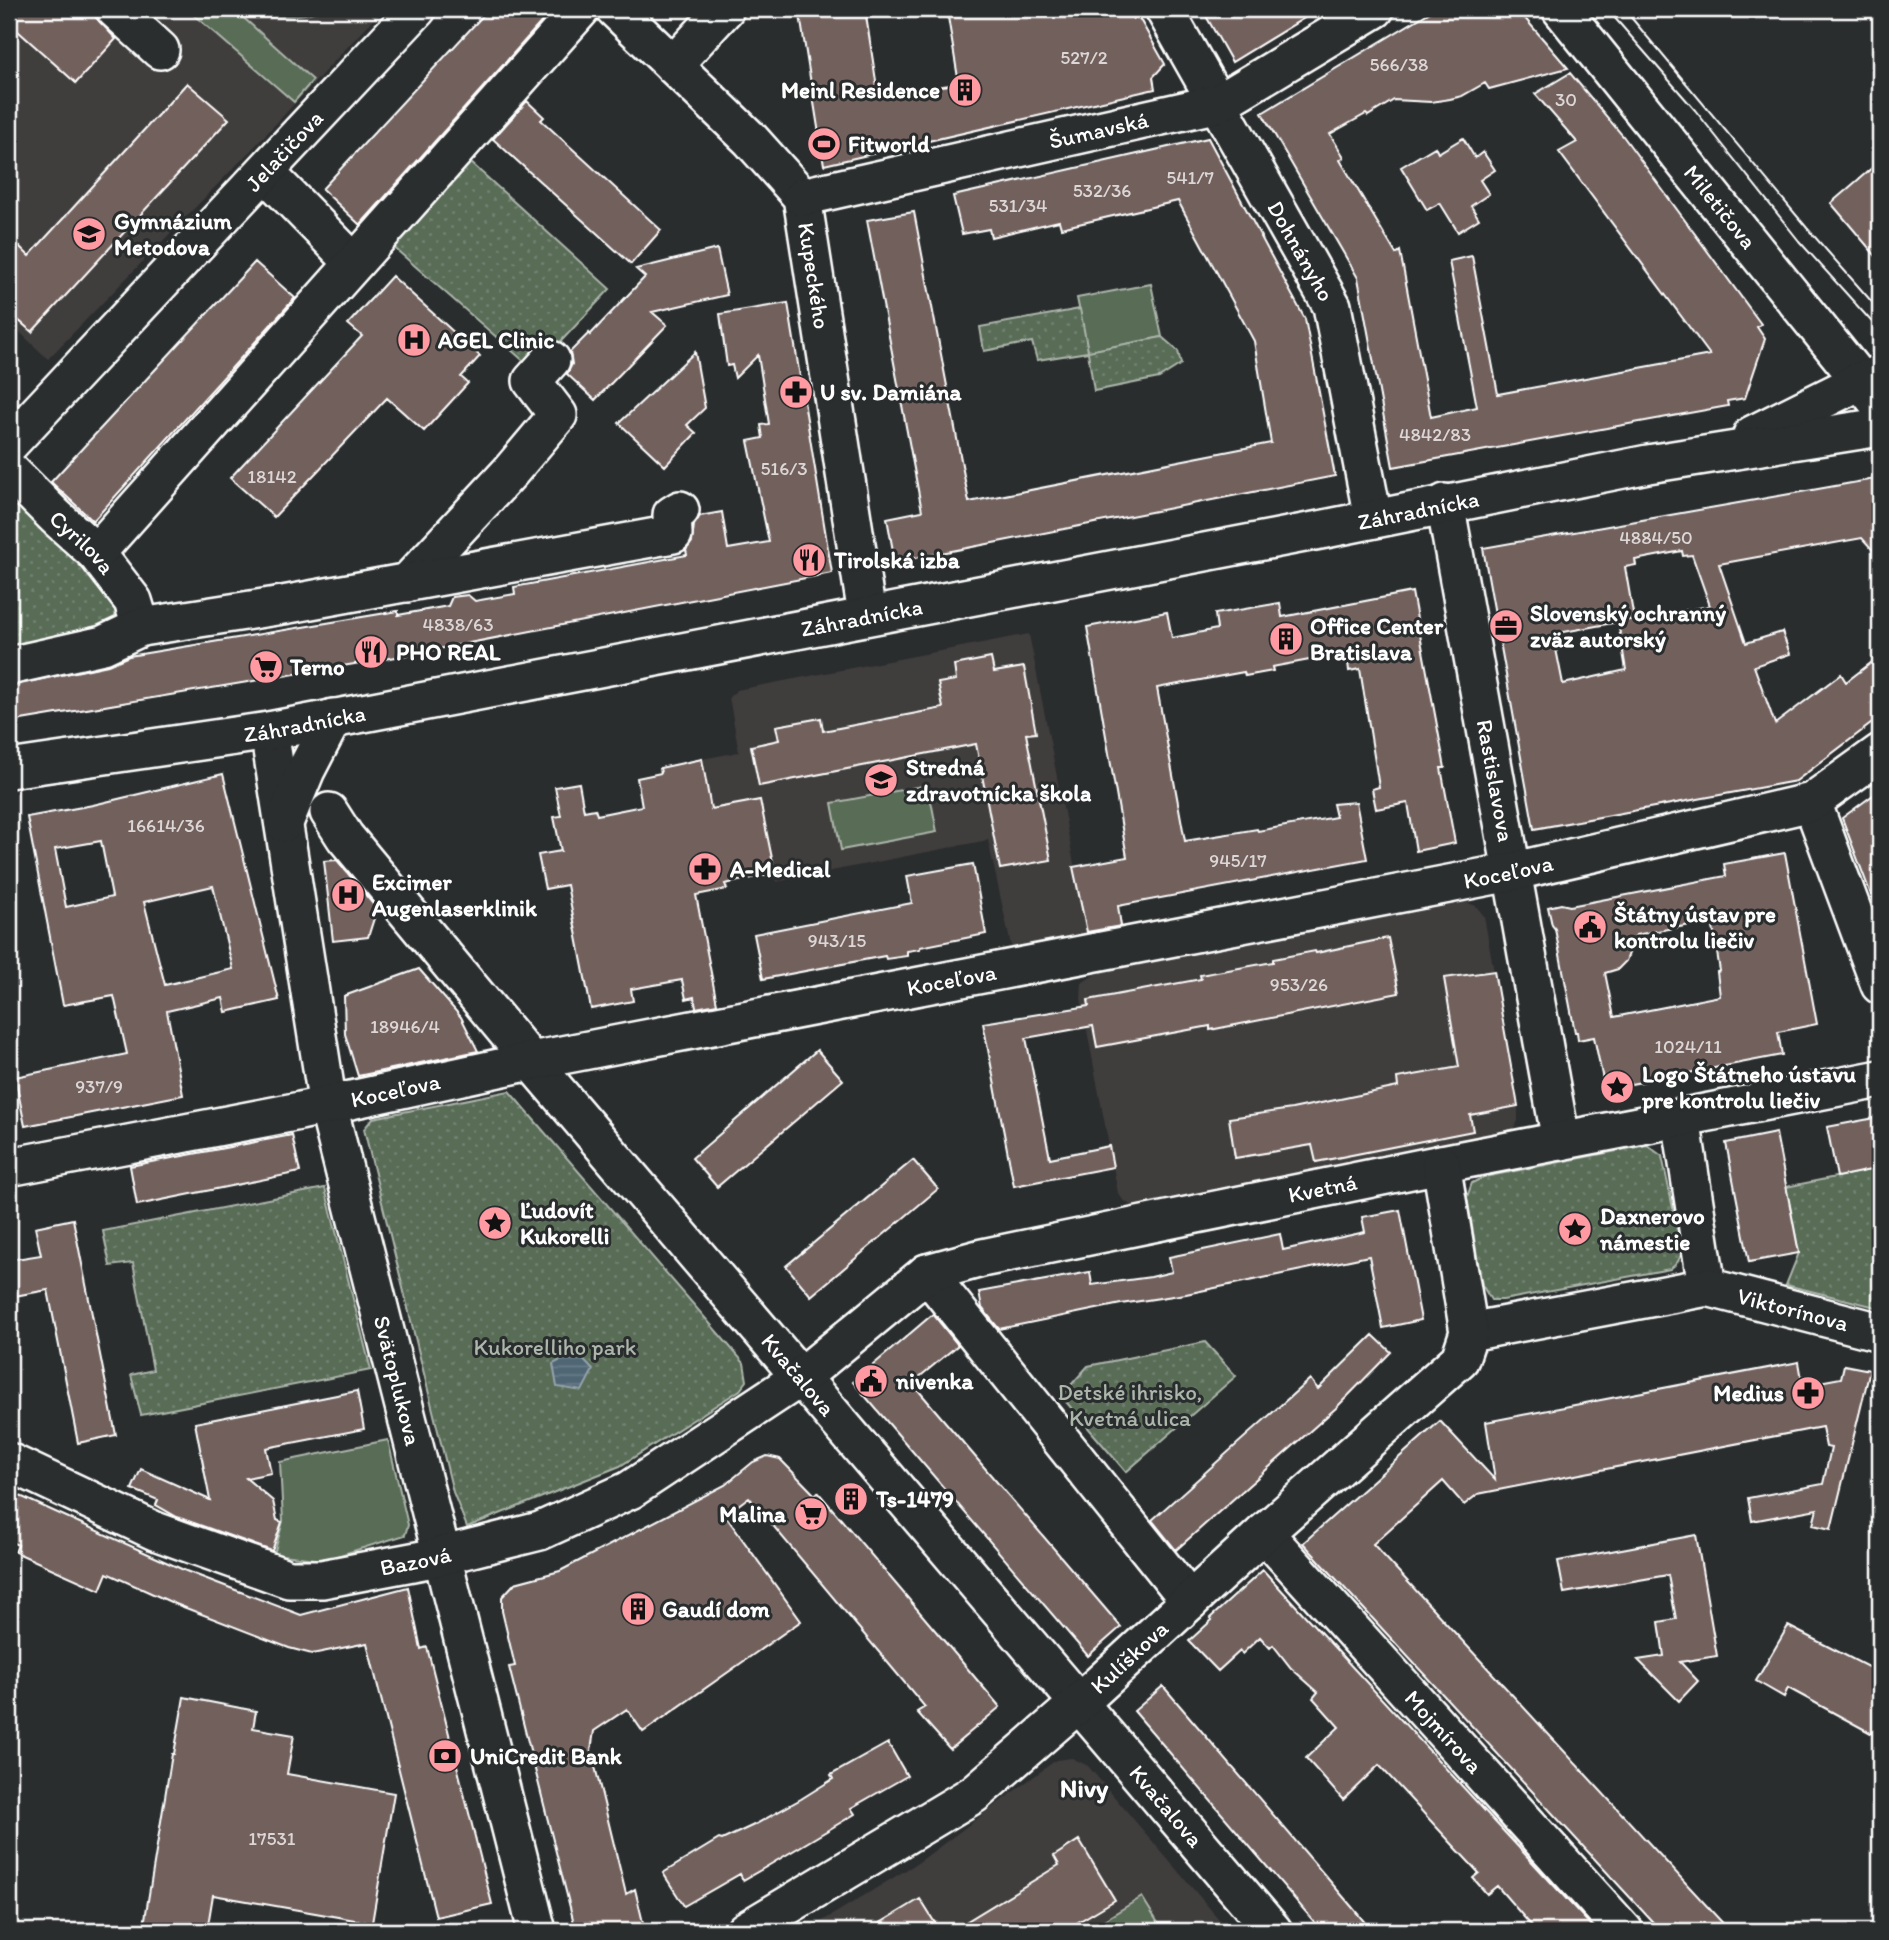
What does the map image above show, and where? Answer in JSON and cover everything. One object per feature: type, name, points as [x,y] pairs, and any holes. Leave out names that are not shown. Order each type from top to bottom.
[{"type":"street","points":[[115,9],[160,50]]},
{"type":"street","name":"Jelačičova","points":[[9,444],[417,9]]},
{"type":"street","points":[[96,553],[581,9]]},
{"type":"street","name":"Kupeckého","points":[[615,9],[750,139],[802,197],[867,615]]},
{"type":"street","points":[[673,65],[725,9]]},
{"type":"street","name":"Dohnányho","points":[[1164,9],[1332,306],[1373,518]]},
{"type":"street","name":"Šumavská","points":[[802,197],[1219,103],[1375,9]]},
{"type":"street","name":"Miletičova","points":[[1561,9],[1873,387]]},
{"type":"street","points":[[265,172],[354,263]]},
{"type":"street","points":[[407,583],[510,472],[558,415],[532,381],[551,360]]},
{"type":"street","name":"Záhradnícka","points":[[1713,453],[1873,387]]},
{"type":"street","name":"Záhradnícka","points":[[9,769],[269,731],[1445,503],[1713,453],[1880,427]]},
{"type":"street","name":"Cyrilova","points":[[9,470],[55,517],[96,553],[132,601],[141,627]]},
{"type":"street","name":"Rastislavova","points":[[1445,503],[1561,1141]]},
{"type":"street","points":[[9,666],[103,645],[141,627],[407,583],[677,522]]},
{"type":"street","points":[[284,824],[306,770],[333,718]]},
{"type":"street","name":"Svätoplukova","points":[[269,731],[328,1106],[537,1931]]},
{"type":"street","name":"Koceľova","points":[[9,1167],[328,1106],[531,1060],[1511,873],[1812,802],[1880,753]]},
{"type":"street","points":[[1812,802],[1880,985]]},
{"type":"street","name":"Kvačalova","points":[[329,812],[345,837],[531,1060],[1273,1931]]},
{"type":"street","name":"Kvetná","points":[[801,1377],[927,1273],[982,1258],[1441,1164],[1880,1079]]},
{"type":"street","points":[[1441,1164],[1469,1332],[1707,1287],[1681,1118]]},
{"type":"street","points":[[927,1273],[1190,1601]]},
{"type":"street","name":"Viktorínova","points":[[1707,1287],[1880,1332]]},
{"type":"street","name":"Kulíškova","points":[[745,1931],[974,1794],[1079,1703],[1264,1533],[1460,1359],[1469,1332]]},
{"type":"street","name":"Bazová","points":[[9,1462],[155,1531],[289,1579],[322,1579],[442,1555],[540,1531],[630,1490],[801,1377]]},
{"type":"street","name":"Mojmírova","points":[[1264,1533],[1624,1931]]},
{"type":"shaded area","name":"Gymnázium Metodova","points":[[9,9],[383,9],[256,145],[48,359],[9,322]]},
{"type":"shaded area","name":"Stredná zdravotnícka škola","points":[[1029,634],[1088,935],[1012,950],[988,840],[776,882],[760,800],[733,805],[714,822],[702,759],[739,752],[729,697],[737,690]]},
{"type":"shaded area","points":[[1463,901],[1476,906],[1484,916],[1518,1106],[1518,1121],[1512,1131],[1503,1136],[1137,1206],[1123,1200],[1118,1193],[1081,999],[1082,983],[1097,973]]},
{"type":"shaded area","points":[[1072,1758],[1088,1766],[1229,1931],[806,1931],[919,1862],[1056,1760]]},
{"type":"green space","points":[[187,9],[326,9],[271,17],[237,12],[313,80],[294,102]]},
{"type":"green space","points":[[469,161],[610,289],[534,370],[391,245]]},
{"type":"green space","points":[[1151,284],[1162,337],[1088,352],[1077,298]]},
{"type":"green space","points":[[1080,309],[1088,351],[1162,337],[1178,351],[1181,364],[1159,378],[1094,391],[1088,352],[1037,360],[1032,342],[984,351],[980,327]]},
{"type":"green space","points":[[9,497],[91,569],[107,589],[115,608],[116,630],[9,648]]},
{"type":"green space","points":[[928,785],[937,832],[841,850],[832,803]]},
{"type":"green space","name":"Kukorelliho park","points":[[509,1091],[744,1363],[747,1381],[740,1390],[620,1466],[467,1527],[453,1492],[364,1129],[373,1118]]},
{"type":"green space","points":[[1647,1145],[1662,1156],[1682,1251],[1675,1265],[1670,1269],[1491,1300],[1482,1285],[1467,1197],[1472,1183],[1484,1177]]},
{"type":"green space","points":[[1880,1168],[1880,1308],[1786,1285],[1799,1253],[1786,1187]]},
{"type":"green space","points":[[325,1188],[371,1370],[141,1415],[131,1375],[153,1370],[133,1263],[110,1266],[103,1231]]},
{"type":"green space","name":"Detské ihrisko, Kvetná ulica","points":[[1205,1342],[1236,1376],[1126,1472],[1061,1396],[1088,1366]]},
{"type":"green space","points":[[388,1440],[408,1525],[405,1535],[324,1560],[274,1554],[283,1521],[280,1462]]},
{"type":"green space","points":[[1142,1897],[1163,1931],[1086,1931]]},
{"type":"water","points":[[576,1352],[593,1370],[582,1391],[557,1387],[553,1364]]},
{"type":"building","points":[[9,9],[88,9],[116,39],[76,83],[9,23]]},
{"type":"building","points":[[489,9],[553,9],[360,225],[322,189]]},
{"type":"building","points":[[799,9],[865,9],[878,94],[959,84],[948,17],[995,9],[1127,9],[1133,19],[1138,16],[1165,64],[1153,77],[1155,89],[824,165]]},
{"type":"building","points":[[1202,9],[1319,9],[1232,62]]},
{"type":"building","points":[[1435,9],[1517,9],[1568,68],[1489,89],[1485,83],[1462,96],[1450,99],[1431,102],[1394,100],[1330,134],[1344,157],[1340,160],[1396,254],[1400,251],[1431,417],[1477,407],[1449,261],[1472,256],[1498,394],[1710,355],[1559,152],[1577,142],[1535,94],[1570,73],[1623,136],[1761,324],[1757,327],[1765,339],[1745,398],[1727,401],[1728,406],[1393,467],[1358,278],[1262,113]]},
{"type":"building","points":[[187,83],[229,119],[32,332],[9,312],[9,236],[29,256]]},
{"type":"building","points":[[527,101],[544,117],[541,120],[661,230],[631,264],[493,139]]},
{"type":"building","points":[[1208,138],[1305,319],[1335,476],[895,562],[887,518],[922,511],[867,220],[914,212],[969,502],[1271,443],[1254,341],[1178,201],[1061,228],[1059,221],[991,237],[989,229],[962,234],[953,196]]},
{"type":"building","points":[[1463,138],[1475,158],[1483,152],[1495,170],[1480,180],[1489,194],[1471,206],[1479,219],[1458,232],[1440,203],[1427,210],[1401,167],[1435,147],[1438,153]]},
{"type":"building","points":[[1880,161],[1880,261],[1831,203]]},
{"type":"building","points":[[717,249],[727,295],[652,312],[667,325],[595,400],[567,374],[572,364],[570,352],[589,333],[590,335],[645,277],[636,269]]},
{"type":"building","points":[[255,262],[295,298],[93,521],[51,482]]},
{"type":"building","points":[[392,276],[480,356],[461,377],[468,383],[424,431],[387,398],[274,517],[230,478],[362,336],[348,324]]},
{"type":"building","points":[[788,303],[832,573],[402,656],[9,722],[9,686],[108,665],[129,656],[398,611],[398,615],[448,606],[452,597],[468,595],[475,601],[515,594],[514,587],[687,555],[686,550],[692,542],[694,525],[700,516],[722,512],[728,549],[769,542],[748,441],[763,438],[761,425],[769,424],[758,355],[735,378],[732,365],[727,366],[720,314]]},
{"type":"building","points":[[695,352],[705,408],[687,425],[696,433],[665,466],[619,423]]},
{"type":"building","points":[[1880,478],[1880,558],[1862,538],[1719,564],[1746,643],[1782,632],[1790,654],[1754,666],[1775,724],[1841,674],[1846,682],[1880,656],[1880,717],[1796,781],[1534,829],[1483,548]],"holes":[[[1682,551],[1683,556],[1692,555],[1710,606],[1618,622],[1634,619],[1625,567],[1636,565],[1635,560]],[[1618,622],[1626,670],[1563,684],[1553,634]]]},
{"type":"building","points":[[1412,592],[1445,768],[1441,768],[1455,843],[1416,851],[1408,803],[1376,809],[1372,789],[1379,787],[1360,669],[1349,671],[1347,653],[1272,667],[1273,671],[1245,676],[1244,672],[1157,688],[1185,841],[1336,817],[1333,804],[1356,802],[1367,859],[1118,906],[1121,926],[1087,932],[1073,867],[1127,857],[1087,627],[1167,612],[1172,638],[1217,629],[1215,614],[1280,603],[1282,617]]},
{"type":"building","points":[[991,658],[994,672],[1024,667],[1036,733],[1026,734],[1051,860],[1000,869],[976,744],[759,786],[751,746],[779,740],[776,726],[821,718],[823,731],[943,708],[938,683],[956,680],[954,665]]},
{"type":"building","points":[[702,759],[711,809],[760,800],[775,873],[725,884],[727,889],[696,895],[717,1004],[696,1008],[694,997],[686,999],[682,980],[631,989],[633,1001],[591,1009],[567,885],[545,889],[538,855],[561,851],[554,817],[561,816],[555,787],[579,783],[584,811],[595,809],[597,815],[642,806],[637,778],[661,773],[660,768]]},
{"type":"building","points":[[223,774],[279,1000],[226,1012],[223,998],[167,1011],[183,1095],[25,1126],[15,1077],[127,1054],[114,996],[63,1005],[27,817],[93,805]],"holes":[[[101,841],[112,897],[66,907],[55,849]],[[213,886],[233,969],[165,985],[144,902]]]},
{"type":"building","points":[[1880,790],[1880,913],[1878,913],[1842,818]]},
{"type":"building","points":[[1785,853],[1817,1024],[1778,1032],[1782,1055],[1605,1089],[1594,1037],[1578,1040],[1575,1032],[1555,929],[1548,907],[1561,904],[1570,906],[1726,876],[1724,864]],"holes":[[[1712,921],[1720,971],[1717,972],[1720,996],[1614,1017],[1605,973],[1618,969],[1626,961],[1636,935]]]},
{"type":"building","points":[[337,860],[377,909],[368,937],[333,941],[324,861]]},
{"type":"building","points":[[973,864],[986,934],[920,947],[907,951],[907,956],[886,959],[885,956],[763,979],[754,934],[912,903],[907,876]]},
{"type":"building","points":[[1388,938],[1399,993],[1210,1030],[1210,1026],[1097,1047],[1093,1026],[1026,1038],[1050,1158],[1109,1146],[1113,1167],[1014,1186],[983,1023],[1089,1006],[1088,1000],[1201,979],[1200,975],[1273,962],[1273,959]]},
{"type":"building","points":[[419,969],[461,1017],[478,1051],[358,1076],[345,1034],[344,996]]},
{"type":"building","points":[[1494,971],[1518,1106],[1470,1115],[1473,1131],[1316,1162],[1312,1145],[1235,1158],[1229,1118],[1292,1109],[1398,1087],[1397,1078],[1459,1067],[1444,978]]},
{"type":"building","points":[[817,1050],[843,1080],[717,1187],[692,1158]]},
{"type":"building","points":[[1880,1117],[1880,1168],[1837,1177],[1827,1127]]},
{"type":"building","points":[[1776,1133],[1799,1253],[1749,1262],[1726,1143]]},
{"type":"building","points":[[292,1135],[300,1172],[137,1205],[130,1166]]},
{"type":"building","points":[[913,1160],[938,1189],[811,1296],[786,1266]]},
{"type":"building","points":[[1400,1210],[1421,1320],[1383,1328],[1369,1256],[999,1329],[982,1308],[979,1292],[1090,1272],[1092,1285],[1151,1277],[1172,1272],[1169,1257],[1280,1234],[1283,1250],[1365,1232],[1362,1217]]},
{"type":"building","points":[[73,1219],[116,1435],[78,1443],[48,1290],[9,1297],[9,1260],[41,1255],[35,1227]]},
{"type":"building","points":[[933,1314],[958,1345],[912,1383],[1121,1627],[1088,1656],[853,1382]]},
{"type":"building","points":[[1373,1335],[1391,1352],[1336,1408],[1176,1550],[1152,1520],[1310,1379],[1318,1389]]},
{"type":"building","points":[[1799,1362],[1803,1385],[1841,1378],[1844,1365],[1870,1370],[1831,1529],[1813,1525],[1817,1509],[1752,1521],[1748,1498],[1823,1484],[1831,1448],[1826,1447],[1822,1427],[1478,1494],[1464,1505],[1443,1481],[1373,1544],[1730,1931],[1661,1931],[1303,1543],[1440,1421],[1495,1480],[1486,1422]]},
{"type":"building","points":[[357,1391],[364,1429],[266,1448],[271,1473],[246,1478],[273,1501],[277,1520],[282,1522],[272,1551],[177,1517],[156,1505],[158,1500],[132,1489],[141,1469],[210,1500],[195,1423]]},
{"type":"building","name":"Gaudí dom","points":[[767,1456],[780,1459],[815,1495],[818,1492],[1000,1707],[950,1749],[917,1712],[925,1707],[749,1497],[725,1515],[801,1621],[643,1732],[627,1709],[594,1731],[591,1750],[626,1894],[635,1889],[645,1931],[576,1931],[509,1667],[515,1666],[502,1611],[502,1597],[515,1583],[560,1571],[725,1485],[753,1462]]},
{"type":"building","points":[[9,1491],[186,1571],[301,1615],[408,1587],[421,1649],[427,1647],[492,1904],[436,1917],[367,1643],[312,1654],[289,1648],[173,1603],[107,1573],[100,1590],[15,1552],[18,1545],[9,1541]]},
{"type":"building","points":[[1696,1535],[1717,1656],[1680,1662],[1698,1681],[1679,1701],[1638,1660],[1664,1656],[1659,1622],[1676,1619],[1668,1575],[1564,1593],[1558,1561]]},
{"type":"building","points":[[1263,1570],[1596,1931],[1536,1931],[1497,1886],[1487,1894],[1473,1878],[1479,1873],[1379,1765],[1343,1800],[1306,1758],[1339,1727],[1313,1698],[1318,1692],[1291,1668],[1273,1645],[1270,1648],[1260,1637],[1218,1671],[1189,1641]]},
{"type":"building","points":[[1788,1626],[1880,1673],[1880,1738],[1788,1688],[1784,1697],[1756,1681]]},
{"type":"building","points":[[1163,1686],[1372,1931],[1322,1931],[1134,1711]]},
{"type":"building","points":[[184,1697],[256,1711],[253,1728],[294,1735],[287,1774],[394,1793],[372,1923],[213,1895],[207,1931],[143,1931]]},
{"type":"building","points":[[888,1743],[907,1776],[851,1808],[855,1814],[766,1867],[743,1880],[740,1874],[684,1906],[663,1873],[719,1839],[756,1824],[801,1799],[833,1779],[831,1775]]},
{"type":"building","points":[[1079,1840],[1115,1900],[1063,1931],[951,1931],[1059,1865],[1054,1856]]},
{"type":"building","points":[[920,1899],[940,1931],[867,1931]]},
{"type":"tram line","points":[[1607,9],[1695,110],[1799,241],[1880,331]]},
{"type":"tram line","points":[[1624,9],[1807,228],[1880,308]]},
{"type":"place","name":"Meinl Residence","points":[[965,90]]},
{"type":"place","name":"Fitworld","points":[[824,144]]},
{"type":"place","name":"Gymnázium Metodova","points":[[89,234]]},
{"type":"place","name":"AGEL Clinic","points":[[414,340]]},
{"type":"place","name":"U sv. Damiána","points":[[796,392]]},
{"type":"place","name":"Tirolská izba","points":[[809,560]]},
{"type":"place","name":"Slovenský ochranný zväz autorský","points":[[1506,626]]},
{"type":"place","name":"Office Center Bratislava","points":[[1286,639]]},
{"type":"place","name":"PHO REAL","points":[[371,652]]},
{"type":"place","name":"Terno","points":[[266,667]]},
{"type":"place","name":"Stredná zdravotnícka škola","points":[[881,780]]},
{"type":"place","name":"A-Medical","points":[[705,869]]},
{"type":"place","name":"Excimer Augenlaserklinik","points":[[348,895]]},
{"type":"place","name":"Štátny ústav pre kontrolu liečiv","points":[[1590,927]]},
{"type":"place","name":"Logo Štátneho ústavu pre kontrolu liečiv","points":[[1617,1087]]},
{"type":"place","name":"Ľudovít Kukorelli","points":[[495,1223]]},
{"type":"place","name":"Daxnerovo námestie","points":[[1575,1229]]},
{"type":"place","name":"nivenka","points":[[871,1381]]},
{"type":"place","name":"Medius","points":[[1808,1393]]},
{"type":"place","name":"Ts-1479","points":[[851,1499]]},
{"type":"place","name":"Malina","points":[[811,1514]]},
{"type":"place","name":"Gaudí dom","points":[[638,1609]]},
{"type":"place","name":"UniCredit Bank","points":[[445,1756]]},
{"type":"district","name":"Nivy","points":[[1084,1788]]}]
